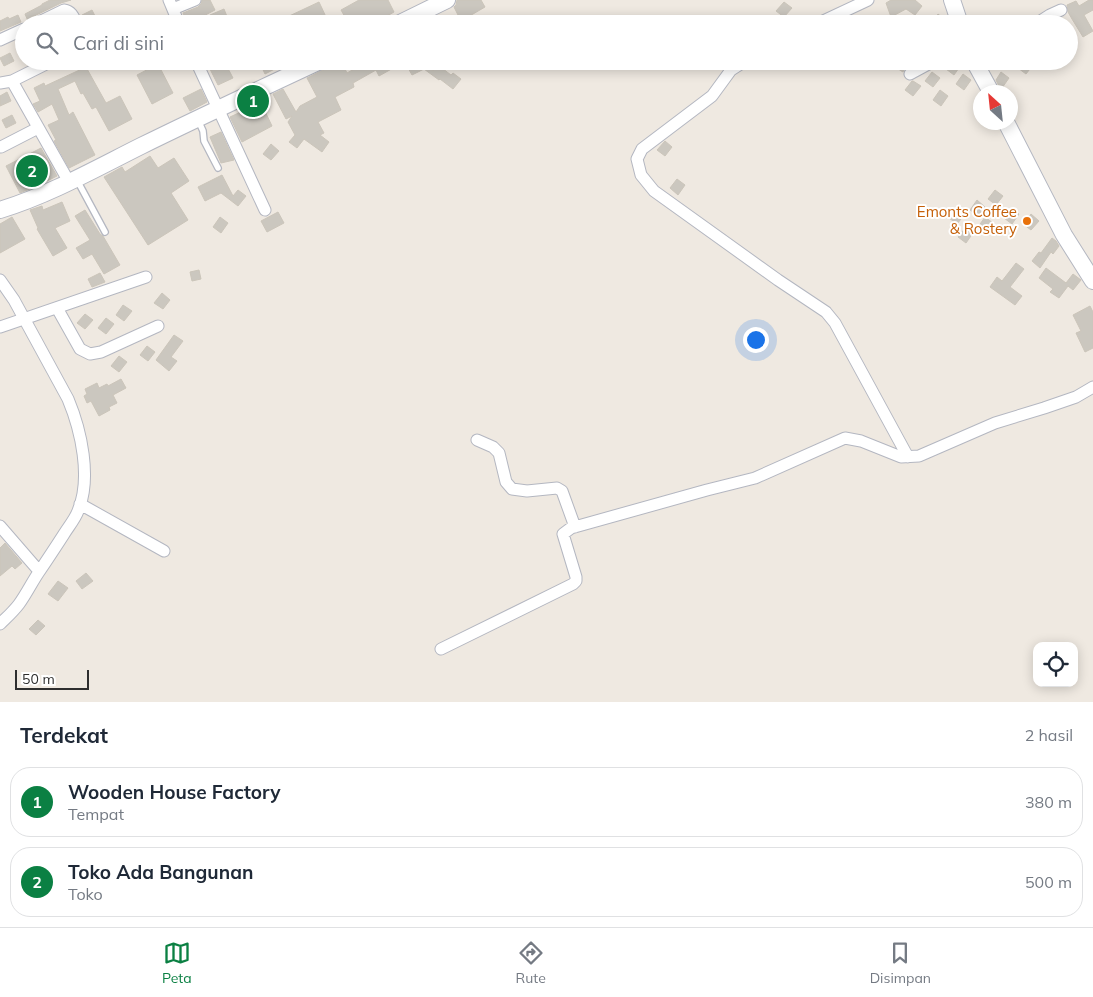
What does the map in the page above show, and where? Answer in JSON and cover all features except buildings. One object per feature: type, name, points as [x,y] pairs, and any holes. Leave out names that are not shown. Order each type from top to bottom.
[{"type":"main road","points":[[430,15],[447,0]]},
{"type":"main road","points":[[952,0],[957,15]]},
{"type":"main road","points":[[0,210],[25,202],[300,70]]},
{"type":"main road","points":[[979,70],[986,85]]},
{"type":"main road","points":[[1010,130],[1064,235],[1093,281]]},
{"type":"street","points":[[171,4],[195,0]]},
{"type":"street","points":[[837,15],[868,0]]},
{"type":"street","points":[[54,15],[64,10],[72,15]]},
{"type":"street","points":[[1050,15],[1061,10]]},
{"type":"street","points":[[0,40],[15,33]]},
{"type":"street","points":[[0,83],[12,81],[34,70]]},
{"type":"street","points":[[200,70],[265,210]]},
{"type":"street","points":[[731,70],[712,96],[642,149],[637,159],[641,175],[654,191],[679,210],[826,312],[835,323],[908,456]]},
{"type":"street","points":[[910,74],[917,70]]},
{"type":"street","points":[[12,81],[38,128],[72,180]]},
{"type":"street","points":[[1,147],[38,128]]},
{"type":"street","points":[[0,327],[146,277]]},
{"type":"street","points":[[0,280],[14,300],[68,399],[79,431],[83,450],[84,474],[79,510],[74,520],[39,571],[20,604],[0,624]]},
{"type":"street","points":[[57,308],[80,349],[90,354],[101,352],[158,326]]},
{"type":"street","points":[[441,649],[573,584],[576,581],[576,577],[563,534],[571,528],[755,478],[844,438],[861,442],[901,457],[919,456],[995,423],[1076,397],[1093,387]]},
{"type":"street","points":[[477,440],[493,447],[498,454],[506,482],[512,489],[557,488],[562,491],[576,527]]},
{"type":"street","points":[[80,504],[164,551]]},
{"type":"street","points":[[0,526],[39,571]]},
{"type":"lane","points":[[197,118],[203,131],[204,141],[218,168]]},
{"type":"lane","points":[[72,180],[104,232]]},
{"type":"place","name":"Wooden House Factory","points":[[253,101]]},
{"type":"place","name":"Toko Ada Bangunan","points":[[32,171]]},
{"type":"place","name":"Emonts Coffee & Rostery","points":[[1027,221]]}]
